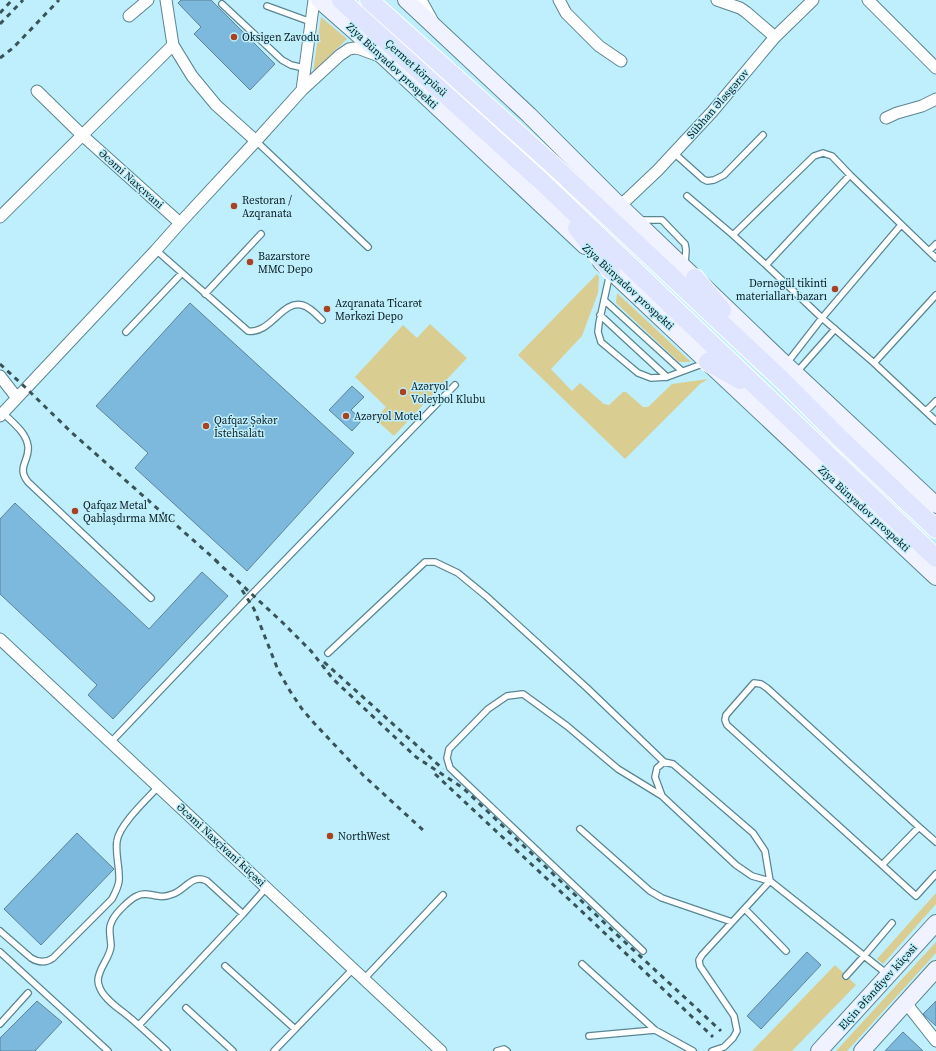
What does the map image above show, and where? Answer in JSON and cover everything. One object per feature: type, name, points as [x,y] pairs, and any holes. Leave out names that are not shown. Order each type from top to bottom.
[{"type":"main road","name":"Ziya Bünyadov prospekti","points":[[319,0],[385,58],[936,577]]},
{"type":"main road","name":"Çermet körpüsü","points":[[341,0],[490,136]]},
{"type":"main road","name":"Çermet körpüsü","points":[[369,0],[553,165]]},
{"type":"main road","points":[[406,0],[529,116],[690,274],[788,373],[843,441],[936,529]]},
{"type":"main road","name":"Ziya Bünyadov prospekti","points":[[490,136],[540,180],[936,558]]},
{"type":"main road","points":[[553,165],[620,206]]},
{"type":"main road","points":[[553,165],[936,505]]},
{"type":"main road","points":[[540,180],[611,271]]},
{"type":"main road","points":[[708,362],[766,395]]},
{"type":"main road","name":"Elçin Əfəndiyev küçəsi","points":[[819,1051],[936,923]]},
{"type":"main road","points":[[862,1051],[936,969]]},
{"type":"street","points":[[129,16],[148,0]]},
{"type":"street","points":[[166,0],[173,45],[192,76],[216,105],[256,141]]},
{"type":"street","points":[[302,90],[314,0]]},
{"type":"street","points":[[421,0],[435,26]]},
{"type":"street","points":[[559,0],[566,13],[599,46],[621,61]]},
{"type":"street","points":[[717,0],[740,8],[775,37]]},
{"type":"street","name":"Sübhan Ələsgərov","points":[[620,206],[674,153],[712,112],[775,37],[813,0]]},
{"type":"street","points":[[868,0],[936,68]]},
{"type":"street","points":[[0,217],[173,45]]},
{"type":"street","points":[[2,415],[156,250],[302,90],[340,55],[349,49],[360,49],[385,58]]},
{"type":"street","name":"Əcəmi Naxçıvani","points":[[37,92],[82,135],[180,223]]},
{"type":"street","points":[[886,118],[897,113],[922,106],[936,99]]},
{"type":"street","points":[[0,376],[17,398]]},
{"type":"street","name":"Əcəmi Naxçivani küçəsi","points":[[0,639],[441,1051]]},
{"type":"street","points":[[906,1003],[936,1042]]},
{"type":"lane","points":[[222,4],[282,60],[291,65],[304,68]]},
{"type":"lane","points":[[267,6],[311,22]]},
{"type":"lane","points":[[674,153],[704,180],[714,180],[724,175],[763,135]]},
{"type":"lane","points":[[256,141],[368,247]]},
{"type":"lane","points":[[733,235],[814,156],[823,152],[832,156],[936,258]]},
{"type":"lane","points":[[766,265],[850,175]]},
{"type":"lane","points":[[687,196],[733,235],[936,421]]},
{"type":"lane","points":[[788,373],[822,318],[901,224]]},
{"type":"lane","points":[[205,294],[261,234]]},
{"type":"lane","points":[[929,251],[936,244]]},
{"type":"lane","points":[[156,250],[248,331],[258,331],[287,309],[298,305],[303,305],[308,308],[322,320]]},
{"type":"lane","points":[[611,271],[599,322],[598,332],[601,342],[638,373],[651,378],[667,377],[708,362]]},
{"type":"lane","points":[[126,332],[182,273]]},
{"type":"lane","points":[[874,363],[936,295]]},
{"type":"lane","points":[[604,300],[682,372]]},
{"type":"lane","points":[[600,315],[667,377]]},
{"type":"lane","points":[[788,373],[835,329]]},
{"type":"lane","points":[[111,742],[257,588],[455,385]]},
{"type":"lane","points":[[926,411],[936,401]]},
{"type":"lane","points":[[2,415],[21,432],[28,446],[22,469],[22,474],[28,482],[151,598]]},
{"type":"lane","points":[[328,653],[425,562],[436,562],[458,573],[486,596],[588,688],[664,762],[673,764],[752,833],[764,851],[770,881]]},
{"type":"lane","points":[[936,842],[761,684],[754,683],[726,715],[724,720],[727,725],[916,896],[936,874]]},
{"type":"lane","points":[[643,951],[450,768],[447,758],[449,749],[488,709],[507,696],[523,694],[567,726],[618,769],[662,796],[736,865],[752,876],[770,881],[889,975]]},
{"type":"lane","points":[[662,796],[656,778],[657,768],[664,762]]},
{"type":"lane","points":[[0,930],[31,958],[42,962],[49,961],[53,958],[112,899],[119,882],[116,852],[117,840],[120,832],[125,824],[158,787]]},
{"type":"lane","points":[[882,865],[919,827]]},
{"type":"lane","points":[[580,829],[650,891],[662,898],[732,922]]},
{"type":"lane","points":[[166,1051],[139,1025],[105,997],[100,989],[98,980],[100,971],[110,952],[110,927],[113,919],[139,895],[146,893],[167,896],[181,890],[191,881],[202,878],[243,914]]},
{"type":"lane","points":[[712,1051],[724,1047],[733,1038],[737,1030],[734,1016],[700,966],[699,960],[770,881]]},
{"type":"lane","points":[[139,1025],[266,888]]},
{"type":"lane","points":[[364,979],[443,895]]},
{"type":"lane","points":[[745,909],[786,951]]},
{"type":"lane","points":[[846,976],[892,923]]},
{"type":"lane","points":[[0,952],[108,1051]]},
{"type":"lane","points":[[582,964],[655,1030],[693,1051]]},
{"type":"lane","points":[[225,966],[296,1029]]},
{"type":"lane","points":[[274,1051],[353,969]]},
{"type":"lane","points":[[0,1024],[28,993]]},
{"type":"lane","points":[[186,1008],[233,1051]]},
{"type":"lane","points":[[589,1036],[655,1030]]},
{"type":"lane","points":[[497,1051],[504,1049],[507,1051]]},
{"type":"shaded area","points":[[321,17],[347,39],[313,72]]},
{"type":"shaded area","points":[[597,274],[599,277],[598,293],[582,336],[551,369],[572,391],[580,383],[604,404],[609,405],[623,392],[626,392],[643,407],[648,407],[672,384],[708,379],[700,384],[625,459],[518,355]]},
{"type":"shaded area","points":[[617,293],[691,362],[679,362],[616,303]]},
{"type":"shaded area","name":"Azəryol Voleybol Klubu","points":[[430,324],[467,358],[394,436],[375,419],[386,407],[355,377],[403,325],[417,338]]},
{"type":"shaded area","points":[[936,893],[936,904],[883,964],[877,959]]},
{"type":"shaded area","points":[[936,942],[936,953],[847,1051],[836,1051]]},
{"type":"shaded area","points":[[835,965],[856,985],[792,1051],[752,1051]]},
{"type":"building","points":[[181,0],[211,0],[275,64],[250,90],[194,34],[201,27],[178,3]]},
{"type":"building","name":"Qafqaz Şəkər İstehsalatı","points":[[190,303],[354,453],[247,571],[135,468],[148,453],[96,406]]},
{"type":"building","points":[[352,386],[364,397],[351,410],[362,420],[352,431],[329,410]]},
{"type":"building","points":[[15,503],[149,629],[202,572],[228,596],[113,719],[88,695],[97,685],[0,594],[0,519]]},
{"type":"building","points":[[77,833],[114,869],[41,945],[4,909]]},
{"type":"building","points":[[807,952],[821,965],[761,1029],[747,1016]]},
{"type":"building","points":[[37,1001],[62,1022],[35,1051],[0,1051],[0,1038]]},
{"type":"building","points":[[936,1001],[936,1026],[923,1014]]},
{"type":"building","points":[[903,1032],[923,1051],[885,1051]]},
{"type":"railway","points":[[0,13],[12,0]]},
{"type":"railway","points":[[0,24],[23,0]]},
{"type":"railway","points":[[0,58],[13,48],[59,0]]},
{"type":"railway","points":[[0,364],[71,432],[219,563]]},
{"type":"railway","points":[[215,560],[283,623],[311,651],[333,679],[416,757],[463,788],[614,932],[721,1031]]},
{"type":"railway","points":[[242,590],[254,609],[278,670],[302,709],[363,775],[424,831]]},
{"type":"railway","points":[[324,662],[443,769]]},
{"type":"railway","points":[[435,774],[713,1037]]},
{"type":"place","name":"Oksigen Zavodu","points":[[234,37]]},
{"type":"place","name":"Restoran / Azqranata","points":[[234,206]]},
{"type":"place","name":"Bazarstore MMC Depo","points":[[250,262]]},
{"type":"place","name":"Dərnəgül tikinti materialları bazarı","points":[[835,289]]},
{"type":"place","name":"Azqranata Ticarət Mərkəzi Depo","points":[[327,309]]},
{"type":"place","name":"Azəryol Voleybol Klubu","points":[[403,392]]},
{"type":"place","name":"Azəryol Motel","points":[[346,416]]},
{"type":"place","name":"Qafqaz Şəkər İstehsalatı","points":[[206,426]]},
{"type":"place","name":"Qafqaz Metal Qablaşdırma MMC","points":[[75,511]]},
{"type":"place","name":"NorthWest","points":[[330,836]]}]
